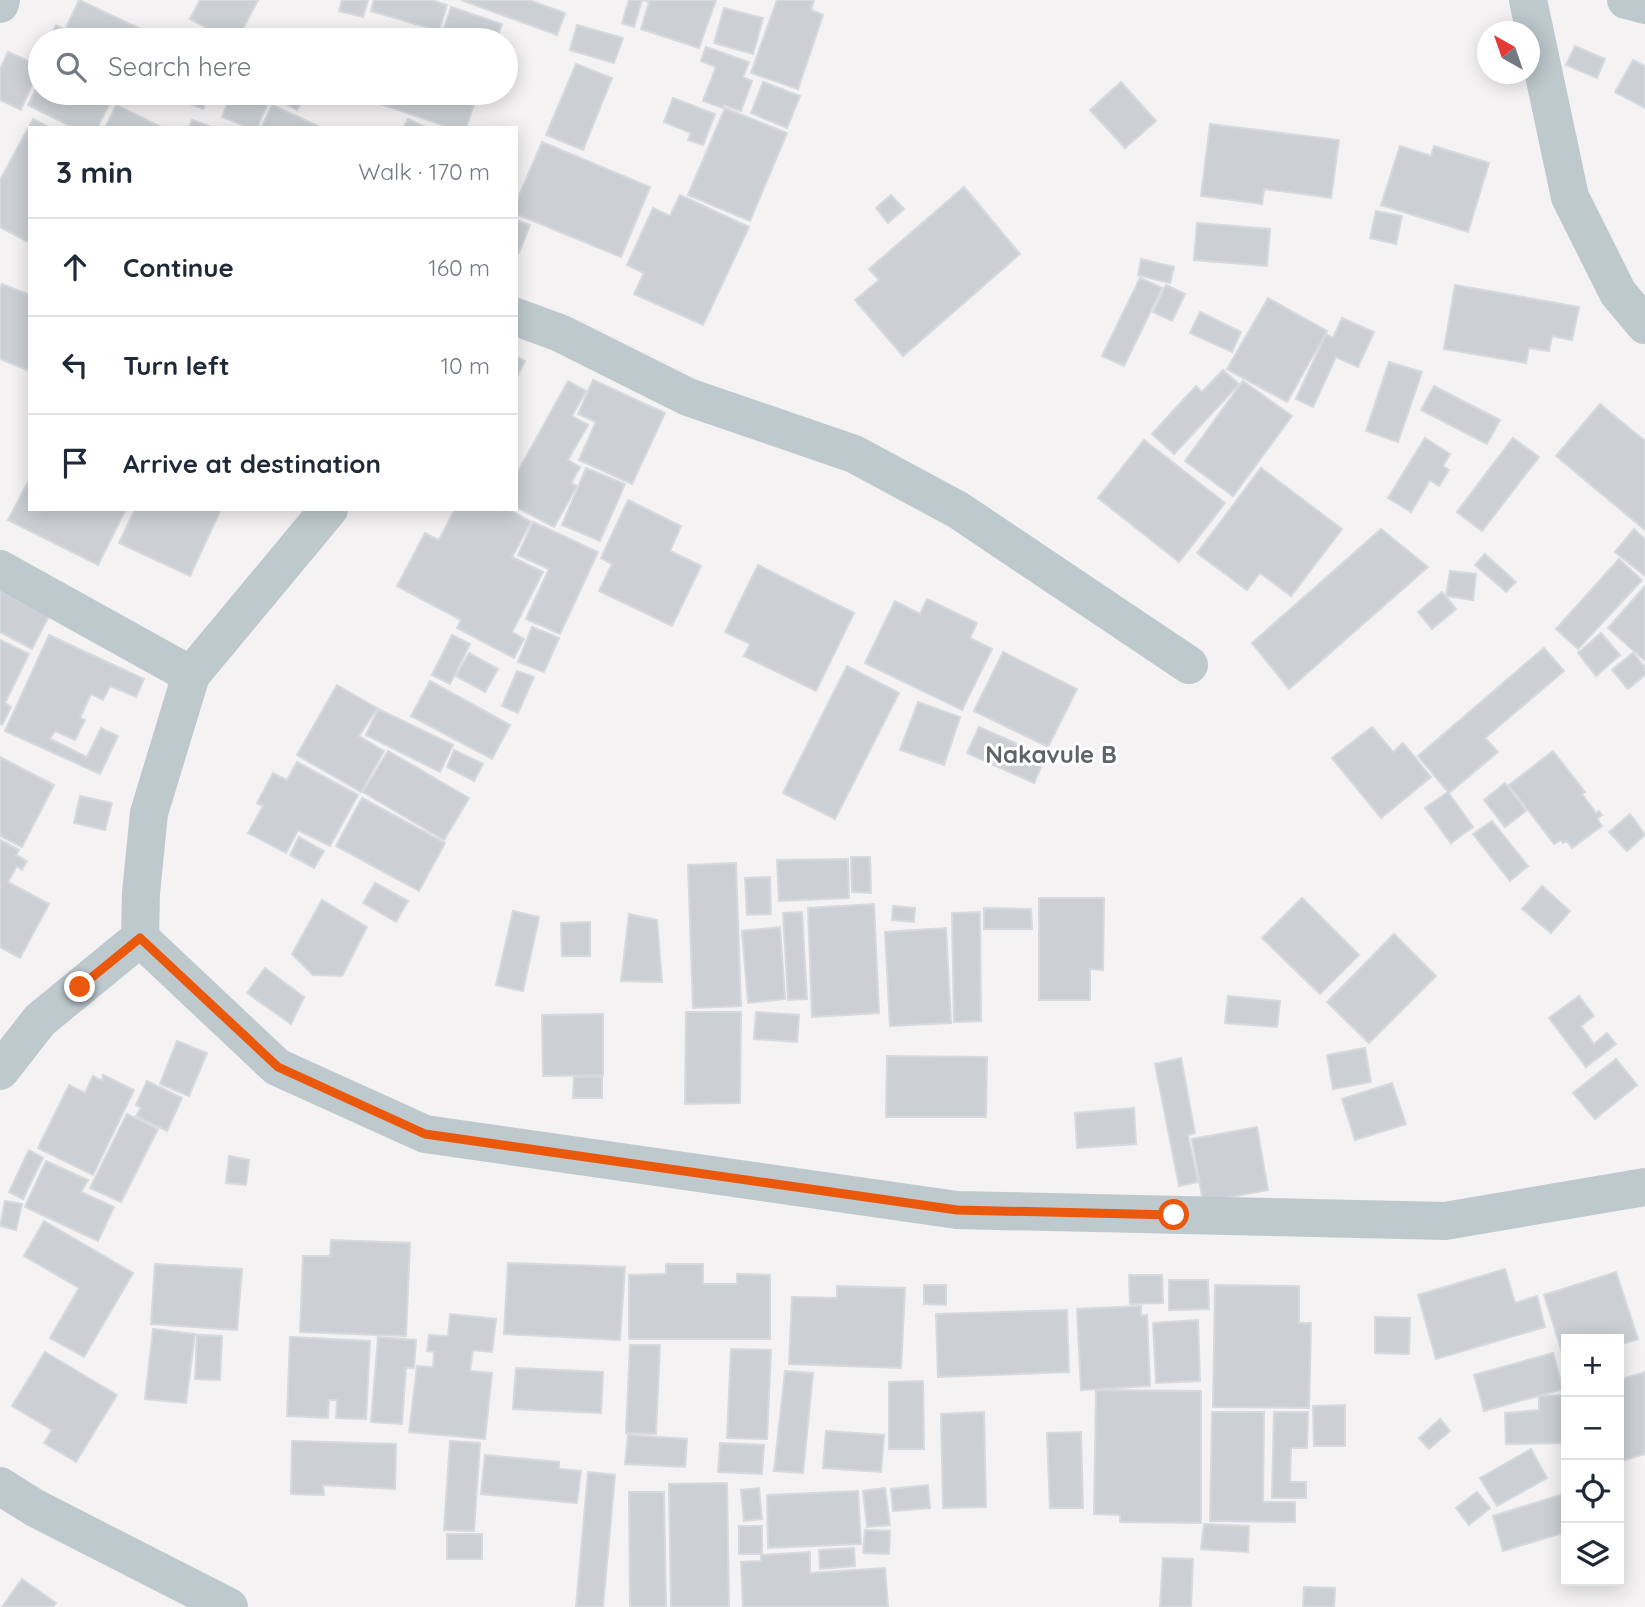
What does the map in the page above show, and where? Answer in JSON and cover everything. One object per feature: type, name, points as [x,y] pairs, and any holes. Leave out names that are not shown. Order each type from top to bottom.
[{"type":"street","points":[[1528,0],[1570,197],[1618,293],[1645,325]]},
{"type":"street","points":[[1626,0],[1645,5]]},
{"type":"street","points":[[518,318],[560,333],[688,397],[854,454],[958,510],[1189,665]]},
{"type":"street","points":[[327,511],[191,675],[149,813],[141,893],[140,938],[278,1067],[425,1134],[957,1210],[1445,1221],[1645,1187]]},
{"type":"street","points":[[0,569],[191,675]]},
{"type":"street","points":[[0,1072],[40,1020],[140,938]]},
{"type":"street","points":[[0,1486],[35,1508],[229,1607]]},
{"type":"building","points":[[79,0],[139,28],[66,28]]},
{"type":"building","points":[[200,0],[258,0],[243,28],[208,28],[190,19]]},
{"type":"building","points":[[342,0],[368,0],[363,17],[339,11]]},
{"type":"building","points":[[374,0],[431,0],[447,5],[440,28],[429,28],[371,11]]},
{"type":"building","points":[[461,0],[529,0],[565,13],[557,35]]},
{"type":"building","points":[[629,0],[642,0],[634,27],[622,23]]},
{"type":"building","points":[[643,0],[716,0],[699,48],[641,29],[649,2]]},
{"type":"building","points":[[777,0],[814,0],[811,10],[823,15],[798,89],[751,73]]},
{"type":"building","points":[[451,7],[502,24],[500,28],[444,28]]},
{"type":"building","points":[[724,8],[763,18],[753,54],[714,43]]},
{"type":"building","points":[[577,25],[623,38],[614,63],[570,50]]},
{"type":"building","points":[[1575,46],[1605,59],[1597,78],[1566,65]]},
{"type":"building","points":[[706,47],[749,62],[743,77],[752,81],[741,111],[703,101],[716,67],[701,61]]},
{"type":"building","points":[[8,52],[28,61],[28,94],[21,110],[0,100],[0,69]]},
{"type":"building","points":[[1633,60],[1645,66],[1645,108],[1615,92]]},
{"type":"building","points":[[576,64],[612,78],[583,150],[546,135]]},
{"type":"building","points":[[763,82],[800,96],[787,128],[751,113]]},
{"type":"building","points":[[1121,82],[1156,121],[1125,148],[1090,110]]},
{"type":"building","points":[[673,98],[715,114],[703,145],[688,140],[691,133],[664,122]]},
{"type":"building","points":[[28,105],[109,105],[98,126],[70,126]]},
{"type":"building","points":[[116,105],[159,126],[106,126]]},
{"type":"building","points":[[227,105],[267,105],[258,126],[245,126],[222,117]]},
{"type":"building","points":[[272,105],[318,126],[262,126]]},
{"type":"building","points":[[384,105],[474,105],[467,126],[445,126]]},
{"type":"building","points":[[725,108],[787,133],[750,221],[688,195]]},
{"type":"building","points":[[33,119],[46,126],[29,126]]},
{"type":"building","points":[[408,119],[423,126],[404,126]]},
{"type":"building","points":[[192,120],[208,126],[190,126]]},
{"type":"building","points":[[1210,124],[1339,140],[1331,198],[1264,189],[1262,204],[1201,196]]},
{"type":"building","points":[[28,128],[28,242],[0,227],[0,180]]},
{"type":"building","points":[[542,142],[650,187],[621,257],[518,215],[518,198]]},
{"type":"building","points":[[1400,146],[1431,156],[1434,146],[1489,163],[1468,232],[1381,205]]},
{"type":"building","points":[[964,187],[1020,254],[903,356],[855,300],[879,280],[869,269]]},
{"type":"building","points":[[680,195],[749,227],[703,325],[634,294],[644,273],[627,265],[653,208],[670,216]]},
{"type":"building","points":[[891,195],[904,209],[888,223],[876,208]]},
{"type":"building","points":[[1376,211],[1402,216],[1396,244],[1370,238]]},
{"type":"building","points":[[518,221],[530,225],[518,253]]},
{"type":"building","points":[[1197,223],[1270,229],[1267,266],[1194,260]]},
{"type":"building","points":[[1141,259],[1174,267],[1170,283],[1138,275]]},
{"type":"building","points":[[1140,278],[1162,288],[1124,366],[1102,356]]},
{"type":"building","points":[[2,284],[28,294],[27,370],[0,359]]},
{"type":"building","points":[[1166,285],[1185,294],[1172,321],[1153,312]]},
{"type":"building","points":[[1455,285],[1579,307],[1572,340],[1552,336],[1549,351],[1529,348],[1526,363],[1444,349]]},
{"type":"building","points":[[1268,298],[1327,331],[1287,402],[1227,369]]},
{"type":"building","points":[[1200,312],[1241,332],[1232,352],[1190,333]]},
{"type":"building","points":[[1342,318],[1374,332],[1358,367],[1336,357],[1313,407],[1296,399],[1326,334],[1333,338]]},
{"type":"building","points":[[518,357],[525,361],[518,375]]},
{"type":"building","points":[[1389,362],[1422,372],[1398,442],[1366,431]]},
{"type":"building","points":[[1223,370],[1239,384],[1174,454],[1152,434],[1196,386],[1202,392]]},
{"type":"building","points":[[593,380],[665,413],[632,484],[579,460],[596,422],[578,414]]},
{"type":"building","points":[[568,381],[586,391],[572,416],[588,425],[568,460],[580,467],[571,483],[577,486],[554,527],[518,508],[518,471]]},
{"type":"building","points":[[1243,381],[1292,416],[1233,496],[1185,461]]},
{"type":"building","points":[[1434,386],[1500,420],[1487,444],[1421,410]]},
{"type":"building","points":[[1600,404],[1645,441],[1645,530],[1556,456]]},
{"type":"building","points":[[1425,438],[1450,454],[1443,466],[1449,470],[1439,486],[1430,480],[1411,512],[1388,498]]},
{"type":"building","points":[[1513,438],[1539,457],[1482,531],[1457,512]]},
{"type":"building","points":[[1144,440],[1225,503],[1179,562],[1098,498]]},
{"type":"building","points":[[586,468],[625,484],[600,541],[562,525]]},
{"type":"building","points":[[1261,468],[1342,529],[1291,596],[1260,573],[1247,590],[1197,553]]},
{"type":"building","points":[[28,482],[28,511],[125,511],[98,565],[8,520]]},
{"type":"building","points":[[628,500],[681,526],[670,551],[701,566],[672,626],[599,591],[612,564],[601,558]]},
{"type":"building","points":[[134,511],[220,511],[190,576],[119,543]]},
{"type":"building","points":[[454,511],[512,511],[531,522],[512,557],[543,572],[512,632],[524,639],[514,658],[457,628],[461,620],[397,586],[425,533],[439,540]]},
{"type":"building","points":[[533,522],[598,552],[560,634],[526,619],[549,569],[518,555]]},
{"type":"building","points":[[1381,529],[1428,567],[1289,689],[1252,643]]},
{"type":"building","points":[[1634,529],[1645,539],[1645,576],[1615,552]]},
{"type":"building","points":[[1485,554],[1516,582],[1506,592],[1475,565]]},
{"type":"building","points":[[1619,559],[1642,580],[1578,649],[1556,629]]},
{"type":"building","points":[[758,565],[854,613],[816,691],[744,656],[750,644],[725,632]]},
{"type":"building","points":[[1450,571],[1476,574],[1473,600],[1446,596]]},
{"type":"building","points":[[1645,586],[1645,661],[1608,628]]},
{"type":"building","points":[[0,591],[49,616],[32,649],[0,632]]},
{"type":"building","points":[[1442,592],[1456,609],[1432,629],[1418,612]]},
{"type":"building","points":[[927,599],[977,623],[970,638],[992,649],[962,710],[865,663],[895,601],[920,614]]},
{"type":"building","points":[[532,627],[559,638],[544,672],[518,662]]},
{"type":"building","points":[[1601,633],[1620,655],[1596,676],[1578,653]]},
{"type":"building","points":[[49,635],[144,679],[136,697],[110,686],[103,700],[91,694],[80,718],[85,720],[75,740],[55,731],[50,739],[87,757],[101,728],[118,736],[100,774],[5,731]]},
{"type":"building","points":[[452,635],[470,644],[450,684],[432,675]]},
{"type":"building","points":[[0,640],[29,654],[5,703],[11,707],[2,725],[0,724]]},
{"type":"building","points":[[1544,648],[1564,671],[1485,738],[1498,752],[1449,793],[1418,756]]},
{"type":"building","points":[[1003,652],[1077,689],[1048,747],[974,711]]},
{"type":"building","points":[[469,653],[498,669],[485,692],[456,676]]},
{"type":"building","points":[[1633,653],[1645,667],[1645,675],[1628,689],[1612,670]]},
{"type":"building","points":[[847,666],[899,693],[835,819],[783,793]]},
{"type":"building","points":[[517,671],[534,677],[518,713],[502,706]]},
{"type":"building","points":[[430,681],[510,725],[492,759],[411,716]]},
{"type":"building","points":[[337,685],[377,708],[359,736],[384,751],[361,792],[297,755]]},
{"type":"building","points":[[918,702],[960,717],[944,765],[900,750]]},
{"type":"building","points":[[378,709],[453,745],[440,772],[366,735]]},
{"type":"building","points":[[979,727],[1046,757],[1034,783],[967,753]]},
{"type":"building","points":[[1372,727],[1393,752],[1403,743],[1431,777],[1381,818],[1332,758]]},
{"type":"building","points":[[454,750],[483,764],[474,781],[447,767]]},
{"type":"building","points":[[388,751],[469,798],[444,840],[363,792]]},
{"type":"building","points":[[1553,751],[1585,792],[1582,794],[1596,813],[1599,811],[1602,815],[1597,819],[1602,826],[1572,848],[1567,841],[1563,843],[1561,840],[1554,844],[1509,785]]},
{"type":"building","points":[[0,757],[54,785],[22,847],[0,836]]},
{"type":"building","points":[[297,762],[358,795],[330,846],[298,830],[286,853],[248,833],[263,806],[257,803],[273,773],[287,780]]},
{"type":"building","points":[[1505,783],[1526,811],[1505,827],[1484,800]]},
{"type":"building","points":[[1448,792],[1473,827],[1451,843],[1425,808]]},
{"type":"building","points":[[80,796],[112,803],[105,830],[74,823]]},
{"type":"building","points":[[362,798],[445,843],[419,891],[336,846]]},
{"type":"building","points":[[1630,814],[1645,835],[1627,851],[1609,832]]},
{"type":"building","points":[[1492,821],[1528,866],[1510,881],[1473,834]]},
{"type":"building","points":[[299,837],[324,851],[314,868],[290,855]]},
{"type":"building","points":[[0,840],[19,850],[16,855],[27,861],[22,870],[17,866],[8,882],[49,904],[20,958],[0,947]]},
{"type":"building","points":[[851,857],[870,857],[871,893],[852,892]]},
{"type":"building","points":[[848,859],[849,898],[779,901],[777,860]]},
{"type":"building","points":[[736,863],[741,1006],[693,1008],[688,865]]},
{"type":"building","points":[[770,877],[771,914],[747,915],[745,878]]},
{"type":"building","points":[[375,883],[408,901],[396,922],[363,903]]},
{"type":"building","points":[[1542,886],[1570,911],[1551,933],[1522,909]]},
{"type":"building","points":[[1039,898],[1104,898],[1103,970],[1090,969],[1090,1000],[1039,1000]]},
{"type":"building","points":[[1302,898],[1359,955],[1320,994],[1262,938]]},
{"type":"building","points":[[322,900],[367,927],[342,976],[313,975],[292,954]]},
{"type":"building","points":[[874,904],[879,1013],[812,1017],[808,908]]},
{"type":"building","points":[[893,906],[915,908],[914,922],[892,920]]},
{"type":"building","points":[[984,908],[1031,909],[1032,929],[984,929]]},
{"type":"building","points":[[513,911],[539,917],[523,991],[496,985]]},
{"type":"building","points":[[802,912],[807,999],[788,1000],[783,913]]},
{"type":"building","points":[[980,912],[981,1021],[954,1022],[952,913]]},
{"type":"building","points":[[629,914],[657,920],[662,982],[621,981]]},
{"type":"building","points":[[590,922],[590,956],[562,956],[561,923]]},
{"type":"building","points":[[780,927],[785,999],[748,1003],[742,931]]},
{"type":"building","points":[[946,928],[951,1023],[890,1026],[885,932]]},
{"type":"building","points":[[1394,934],[1436,976],[1369,1043],[1327,1002]]},
{"type":"building","points":[[265,968],[304,997],[291,1024],[247,993]]},
{"type":"building","points":[[1228,996],[1280,1001],[1277,1027],[1225,1023]]},
{"type":"building","points":[[1579,996],[1594,1016],[1581,1026],[1594,1044],[1607,1033],[1616,1044],[1586,1067],[1549,1018]]},
{"type":"building","points":[[686,1012],[741,1012],[740,1103],[685,1104]]},
{"type":"building","points":[[756,1012],[799,1015],[797,1042],[754,1039]]},
{"type":"building","points":[[603,1014],[603,1075],[543,1076],[542,1015]]},
{"type":"building","points":[[177,1041],[207,1053],[189,1096],[160,1084]]},
{"type":"building","points":[[1365,1048],[1371,1082],[1333,1089],[1327,1055]]},
{"type":"building","points":[[887,1056],[987,1057],[986,1117],[886,1117]]},
{"type":"building","points":[[1181,1058],[1195,1133],[1188,1135],[1198,1182],[1179,1186],[1155,1064]]},
{"type":"building","points":[[1616,1059],[1637,1085],[1595,1119],[1573,1093]]},
{"type":"building","points":[[103,1075],[134,1090],[93,1175],[38,1148],[69,1085],[85,1093],[93,1076],[102,1081]]},
{"type":"building","points":[[574,1077],[602,1077],[602,1098],[573,1098]]},
{"type":"building","points":[[147,1081],[182,1098],[167,1131],[136,1116],[141,1108],[136,1105]]},
{"type":"building","points":[[1392,1083],[1406,1124],[1355,1140],[1342,1099]]},
{"type":"building","points":[[1134,1108],[1136,1144],[1077,1148],[1075,1113]]},
{"type":"building","points":[[127,1114],[158,1129],[121,1202],[90,1188]]},
{"type":"building","points":[[1257,1127],[1268,1190],[1203,1202],[1192,1139]]},
{"type":"building","points":[[29,1150],[43,1158],[23,1199],[9,1192]]},
{"type":"building","points":[[229,1156],[249,1160],[246,1185],[226,1183]]},
{"type":"building","points":[[46,1161],[88,1180],[81,1192],[114,1207],[98,1241],[25,1207]]},
{"type":"building","points":[[5,1201],[22,1204],[16,1230],[0,1226]]},
{"type":"building","points":[[44,1221],[133,1273],[84,1357],[50,1338],[79,1288],[24,1256]]},
{"type":"building","points":[[331,1240],[410,1243],[406,1336],[300,1332],[303,1256],[330,1256]]},
{"type":"building","points":[[508,1263],[625,1267],[620,1340],[504,1334]]},
{"type":"building","points":[[155,1264],[242,1269],[237,1330],[151,1324]]},
{"type":"building","points":[[666,1264],[703,1264],[703,1284],[737,1284],[737,1274],[770,1275],[770,1339],[629,1339],[629,1275],[666,1274]]},
{"type":"building","points":[[1505,1269],[1515,1303],[1537,1296],[1545,1327],[1436,1359],[1418,1295]]},
{"type":"building","points":[[1616,1272],[1638,1339],[1624,1343],[1624,1334],[1561,1334],[1561,1349],[1544,1295]]},
{"type":"building","points":[[1129,1275],[1162,1275],[1163,1303],[1130,1304]]},
{"type":"building","points":[[1169,1280],[1208,1280],[1209,1309],[1169,1310]]},
{"type":"building","points":[[924,1285],[946,1285],[946,1305],[924,1304]]},
{"type":"building","points":[[1215,1285],[1299,1286],[1299,1323],[1311,1323],[1309,1408],[1213,1407]]},
{"type":"building","points":[[837,1286],[905,1288],[901,1368],[789,1364],[792,1297],[837,1298]]},
{"type":"building","points":[[1141,1306],[1141,1316],[1147,1315],[1150,1386],[1081,1390],[1077,1309]]},
{"type":"building","points":[[1067,1310],[1069,1372],[938,1377],[936,1314]]},
{"type":"building","points":[[450,1314],[496,1319],[492,1352],[473,1350],[470,1371],[492,1373],[485,1439],[409,1432],[417,1366],[433,1367],[434,1352],[427,1351],[429,1335],[448,1336]]},
{"type":"building","points":[[1375,1317],[1410,1318],[1409,1354],[1375,1353]]},
{"type":"building","points":[[1198,1320],[1200,1381],[1156,1383],[1153,1323]]},
{"type":"building","points":[[153,1329],[195,1334],[186,1403],[145,1399]]},
{"type":"building","points":[[197,1335],[222,1336],[220,1380],[195,1379]]},
{"type":"building","points":[[290,1337],[370,1341],[366,1419],[336,1418],[337,1400],[329,1400],[328,1418],[287,1416]]},
{"type":"building","points":[[378,1337],[416,1340],[414,1368],[406,1368],[402,1424],[371,1422]]},
{"type":"building","points":[[630,1345],[660,1345],[656,1434],[626,1433]]},
{"type":"building","points":[[731,1349],[771,1350],[767,1439],[727,1438]]},
{"type":"building","points":[[45,1352],[117,1395],[76,1462],[44,1443],[52,1430],[12,1406]]},
{"type":"building","points":[[1553,1353],[1561,1390],[1484,1411],[1474,1375]]},
{"type":"building","points":[[516,1368],[603,1372],[601,1413],[513,1409]]},
{"type":"building","points":[[785,1371],[813,1373],[803,1473],[774,1471]]},
{"type":"building","points":[[1645,1372],[1645,1454],[1624,1460],[1624,1397],[1624,1378]]},
{"type":"building","points":[[923,1381],[924,1449],[889,1449],[889,1382]]},
{"type":"building","points":[[1096,1390],[1201,1391],[1201,1523],[1120,1522],[1120,1515],[1094,1514]]},
{"type":"building","points":[[1561,1395],[1561,1443],[1506,1444],[1505,1413],[1539,1410],[1539,1396]]},
{"type":"building","points":[[1345,1405],[1345,1446],[1314,1446],[1313,1406]]},
{"type":"building","points":[[984,1412],[986,1507],[943,1508],[941,1414]]},
{"type":"building","points":[[1212,1412],[1264,1412],[1263,1502],[1295,1502],[1295,1522],[1210,1521]]},
{"type":"building","points":[[1274,1412],[1308,1412],[1307,1448],[1291,1448],[1290,1482],[1306,1482],[1306,1498],[1272,1498]]},
{"type":"building","points":[[1440,1419],[1450,1431],[1429,1449],[1419,1438]]},
{"type":"building","points":[[826,1431],[884,1435],[881,1472],[823,1468]]},
{"type":"building","points":[[1081,1432],[1083,1508],[1050,1508],[1047,1433]]},
{"type":"building","points":[[628,1435],[687,1439],[685,1467],[625,1464]]},
{"type":"building","points":[[292,1441],[396,1444],[395,1489],[323,1485],[324,1495],[291,1494]]},
{"type":"building","points":[[450,1441],[480,1443],[474,1531],[444,1530]]},
{"type":"building","points":[[720,1443],[764,1445],[762,1474],[718,1472]]},
{"type":"building","points":[[1531,1449],[1547,1478],[1497,1506],[1480,1478]]},
{"type":"building","points":[[485,1455],[559,1462],[559,1469],[581,1471],[577,1503],[481,1494]]},
{"type":"building","points":[[588,1472],[615,1475],[603,1607],[576,1607]]},
{"type":"building","points":[[727,1483],[729,1607],[671,1607],[669,1484]]},
{"type":"building","points":[[928,1485],[930,1508],[893,1511],[891,1489]]},
{"type":"building","points":[[759,1488],[762,1519],[744,1521],[741,1490]]},
{"type":"building","points":[[885,1488],[890,1525],[867,1527],[863,1491]]},
{"type":"building","points":[[858,1491],[861,1544],[768,1548],[767,1495]]},
{"type":"building","points":[[629,1492],[664,1492],[666,1607],[630,1607]]},
{"type":"building","points":[[1477,1492],[1490,1508],[1469,1525],[1456,1508]]},
{"type":"building","points":[[1561,1495],[1561,1534],[1503,1551],[1493,1516]]},
{"type":"building","points":[[1204,1524],[1249,1526],[1248,1552],[1201,1549]]},
{"type":"building","points":[[739,1526],[762,1526],[762,1554],[739,1554]]},
{"type":"building","points":[[865,1530],[890,1531],[889,1554],[863,1553]]},
{"type":"building","points":[[447,1534],[482,1534],[482,1559],[447,1559]]},
{"type":"building","points":[[854,1548],[855,1566],[820,1569],[819,1550]]},
{"type":"building","points":[[810,1552],[810,1573],[885,1568],[888,1607],[743,1607],[741,1562],[761,1561],[761,1555]]},
{"type":"building","points":[[1163,1558],[1193,1559],[1191,1607],[1160,1607]]},
{"type":"building","points":[[22,1579],[56,1603],[53,1607],[2,1607]]},
{"type":"building","points":[[1304,1587],[1335,1588],[1334,1607],[1303,1607]]},
{"type":"district","name":"Nakavule B","points":[[1051,755]]},
{"type":"route","points":[[80,987],[140,938],[278,1067],[425,1134],[957,1210],[1174,1215]]}]
